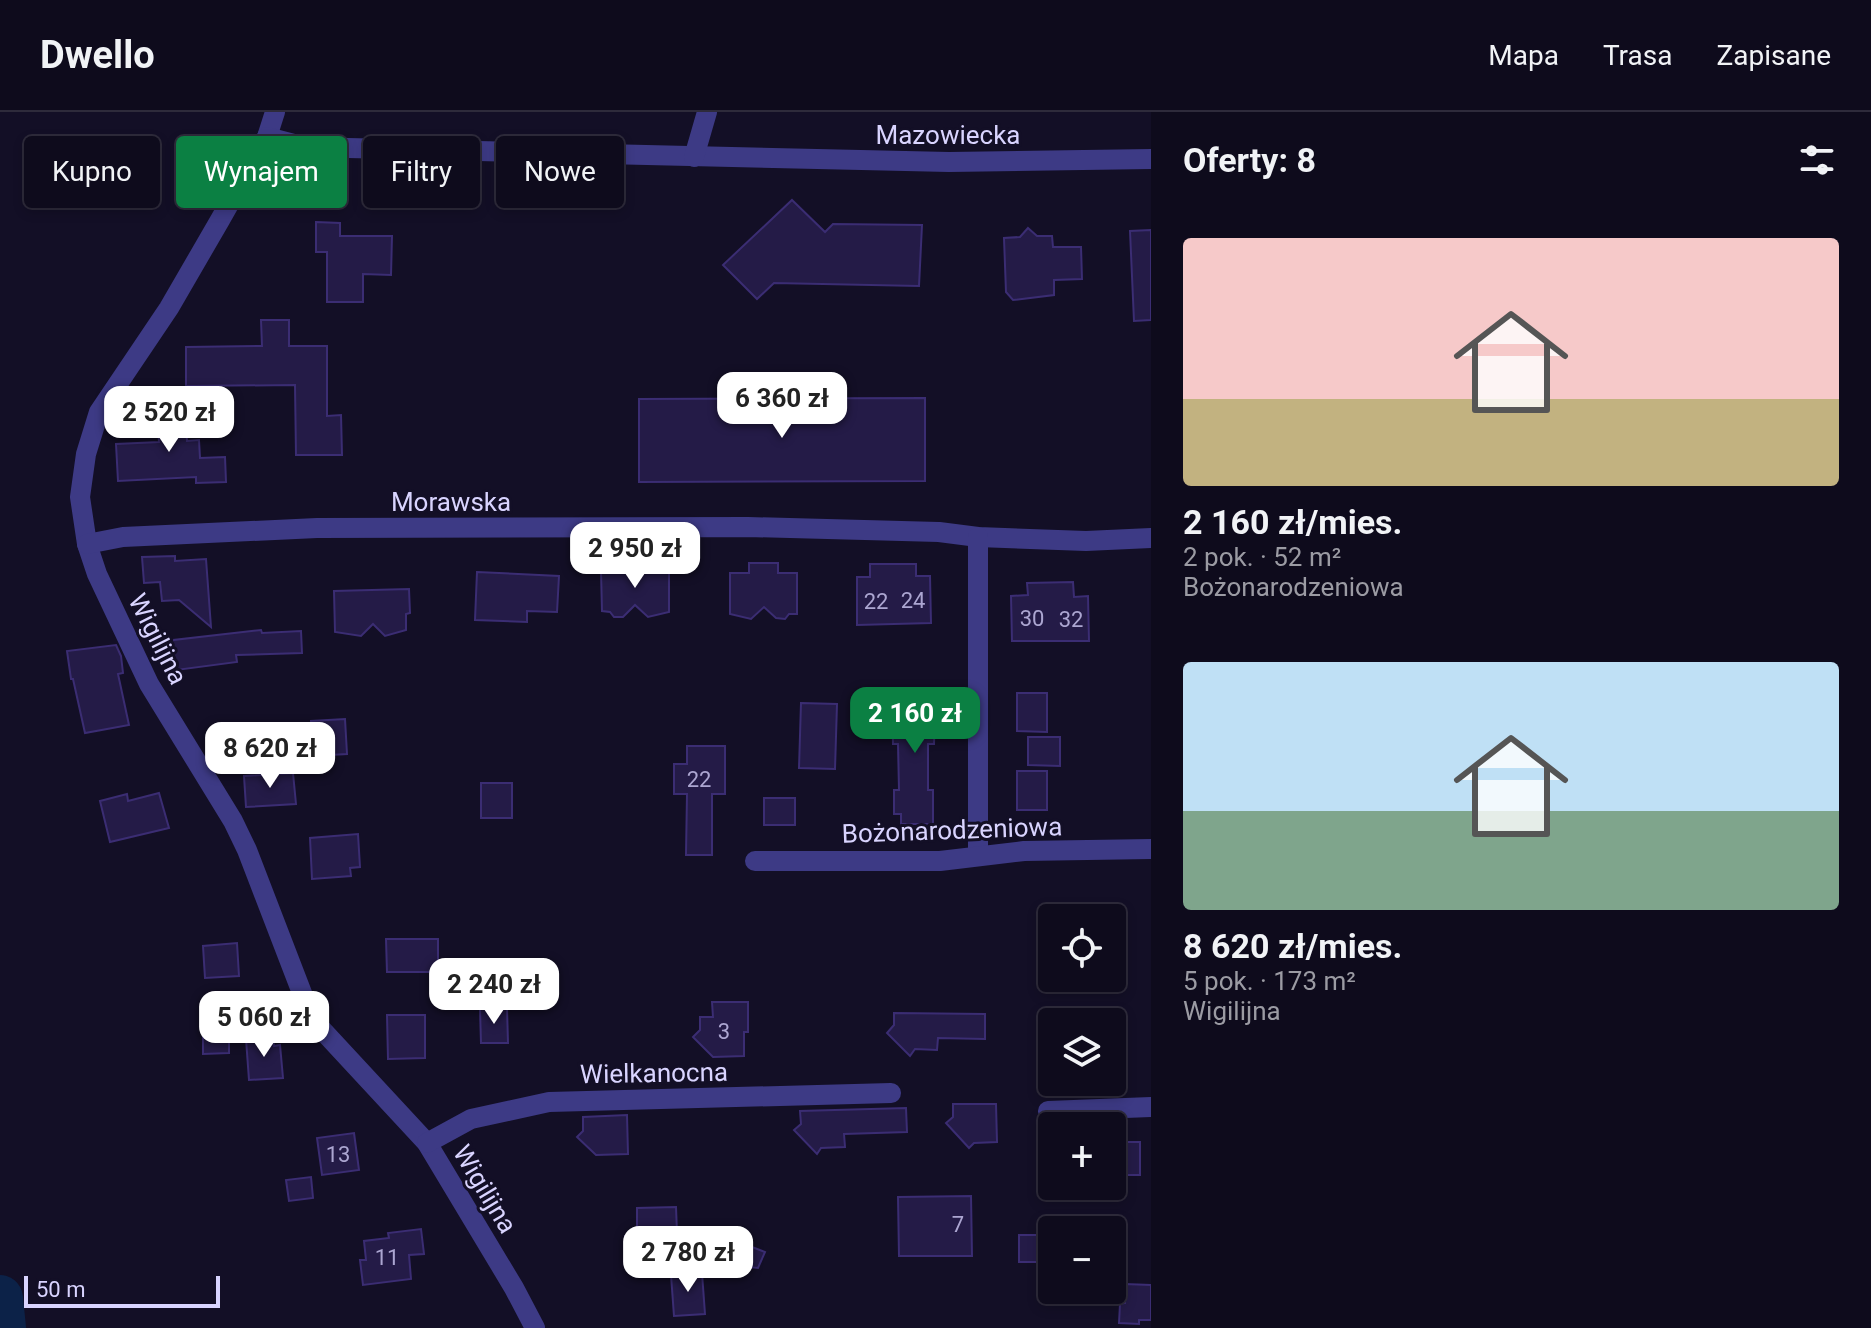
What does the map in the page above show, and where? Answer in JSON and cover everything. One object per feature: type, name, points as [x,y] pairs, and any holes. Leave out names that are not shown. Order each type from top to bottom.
[{"type":"street","name":"Wigilijna","points":[[267,136],[275,112]]},
{"type":"street","points":[[694,157],[707,112]]},
{"type":"street","name":"Mazowiecka","points":[[347,148],[949,162],[1151,159]]},
{"type":"street","name":"Wigilijna","points":[[226,208],[169,308],[99,412],[86,454],[80,497],[87,544],[97,574],[149,684],[233,821],[247,850],[312,1019],[427,1143],[535,1328]]},
{"type":"street","name":"Morawska","points":[[87,544],[123,537],[317,528],[748,527],[939,532],[978,537],[1086,541],[1151,538]]},
{"type":"street","points":[[978,537],[978,856]]},
{"type":"street","name":"Bożonarodzeniowa","points":[[755,861],[940,861],[1024,851],[1151,849]]},
{"type":"street","name":"Wielkanocna","points":[[427,1143],[471,1119],[549,1102],[891,1093]]},
{"type":"street","points":[[1048,1111],[1151,1107]]},
{"type":"building","points":[[792,200],[825,232],[833,224],[922,225],[919,286],[774,283],[757,299],[723,265]]},
{"type":"building","points":[[316,222],[340,223],[340,236],[392,236],[391,275],[363,274],[363,302],[327,302],[327,252],[316,252]]},
{"type":"building","points":[[1028,228],[1037,236],[1052,236],[1053,247],[1081,247],[1082,279],[1054,280],[1054,295],[1013,300],[1006,292],[1004,238],[1020,237]]},
{"type":"building","points":[[1151,230],[1151,320],[1134,321],[1130,231]]},
{"type":"building","points":[[261,320],[289,320],[289,346],[327,346],[327,416],[341,415],[342,455],[296,455],[295,385],[186,386],[186,347],[262,346]]},
{"type":"building","points":[[925,398],[925,481],[639,482],[639,399]]},
{"type":"building","points":[[185,406],[187,441],[199,440],[200,458],[225,457],[226,482],[196,483],[196,477],[118,481],[116,444],[159,442],[157,407]]},
{"type":"building","points":[[175,556],[175,561],[206,559],[211,627],[179,600],[162,601],[160,582],[144,583],[142,557]]},
{"type":"building","points":[[621,561],[650,561],[649,571],[669,570],[669,612],[648,617],[635,605],[623,617],[614,617],[610,612],[602,611],[601,571],[621,571]]},
{"type":"building","points":[[749,563],[778,563],[778,573],[797,573],[797,614],[789,614],[785,619],[776,618],[764,607],[751,619],[730,614],[730,573],[749,573]]},
{"type":"building","points":[[870,564],[916,564],[916,576],[930,576],[931,623],[857,625],[857,577],[870,577]]},
{"type":"building","points":[[477,572],[559,576],[557,612],[527,611],[527,622],[475,620]]},
{"type":"building","points":[[1073,582],[1074,597],[1088,596],[1089,641],[1012,641],[1011,596],[1028,595],[1027,583]]},
{"type":"building","points":[[409,589],[410,613],[406,614],[406,630],[385,636],[373,624],[361,636],[335,632],[334,591]]},
{"type":"building","points":[[261,630],[262,633],[301,631],[302,653],[236,655],[237,662],[169,671],[165,641]]},
{"type":"building","points":[[116,645],[121,656],[123,673],[118,674],[129,725],[85,733],[67,651]]},
{"type":"building","points":[[906,689],[938,690],[939,715],[935,715],[934,744],[928,744],[928,790],[933,790],[933,824],[901,824],[901,814],[894,814],[894,790],[899,790],[898,744],[893,744],[892,703],[906,703]]},
{"type":"building","points":[[1017,693],[1047,693],[1047,732],[1017,731]]},
{"type":"building","points":[[801,703],[837,704],[835,769],[799,768]]},
{"type":"building","points":[[345,719],[347,754],[313,756],[311,721]]},
{"type":"building","points":[[1028,737],[1060,737],[1060,766],[1028,765]]},
{"type":"building","points":[[687,746],[725,746],[725,794],[712,794],[712,855],[686,855],[687,794],[674,794],[674,764],[687,764]]},
{"type":"building","points":[[1017,771],[1047,771],[1047,810],[1017,810]]},
{"type":"building","points":[[293,773],[296,804],[246,807],[244,776]]},
{"type":"building","points":[[481,783],[512,783],[512,818],[481,818]]},
{"type":"building","points":[[159,793],[169,828],[110,842],[100,801],[127,794],[128,801]]},
{"type":"building","points":[[764,798],[795,798],[795,825],[764,825]]},
{"type":"building","points":[[358,834],[360,867],[350,868],[351,876],[312,879],[310,838]]},
{"type":"building","points":[[386,939],[438,939],[438,972],[387,972]]},
{"type":"building","points":[[237,943],[239,976],[205,978],[203,946]]},
{"type":"building","points":[[712,1002],[748,1002],[744,1056],[713,1057],[693,1037],[700,1030],[700,1017],[713,1017]]},
{"type":"building","points":[[507,1008],[508,1043],[481,1043],[480,1009]]},
{"type":"building","points":[[894,1013],[985,1014],[985,1039],[938,1038],[937,1050],[915,1049],[910,1056],[887,1033],[894,1025]]},
{"type":"building","points":[[387,1015],[425,1015],[425,1058],[388,1059]]},
{"type":"building","points":[[203,1027],[229,1027],[229,1053],[203,1054]]},
{"type":"building","points":[[273,1037],[274,1046],[280,1045],[283,1078],[249,1080],[246,1039]]},
{"type":"building","points":[[953,1104],[996,1104],[997,1142],[974,1143],[969,1148],[946,1123],[953,1117]]},
{"type":"building","points":[[906,1108],[907,1132],[844,1134],[845,1147],[821,1148],[817,1154],[794,1130],[801,1124],[800,1111]]},
{"type":"building","points":[[627,1115],[628,1154],[596,1155],[577,1137],[583,1131],[583,1117]]},
{"type":"building","points":[[354,1133],[359,1170],[322,1175],[317,1138]]},
{"type":"building","points":[[1126,1142],[1140,1142],[1140,1175],[1126,1175]]},
{"type":"building","points":[[311,1177],[313,1198],[289,1201],[286,1180]]},
{"type":"building","points":[[971,1196],[972,1256],[899,1256],[898,1197]]},
{"type":"building","points":[[676,1207],[677,1233],[685,1233],[686,1262],[625,1263],[625,1236],[637,1236],[637,1208]]},
{"type":"building","points":[[421,1229],[424,1254],[409,1255],[411,1279],[363,1285],[360,1260],[366,1260],[364,1241],[389,1238],[388,1233]]},
{"type":"building","points":[[1019,1235],[1038,1235],[1038,1262],[1019,1262]]},
{"type":"building","points":[[739,1242],[765,1252],[758,1268],[728,1265]]},
{"type":"building","points":[[702,1273],[705,1314],[674,1316],[671,1275]]},
{"type":"building","points":[[1126,1284],[1151,1285],[1151,1320],[1139,1320],[1139,1324],[1119,1323],[1120,1304],[1126,1304]]},
{"type":"waterway","points":[[0,1298],[3,1328]]}]
